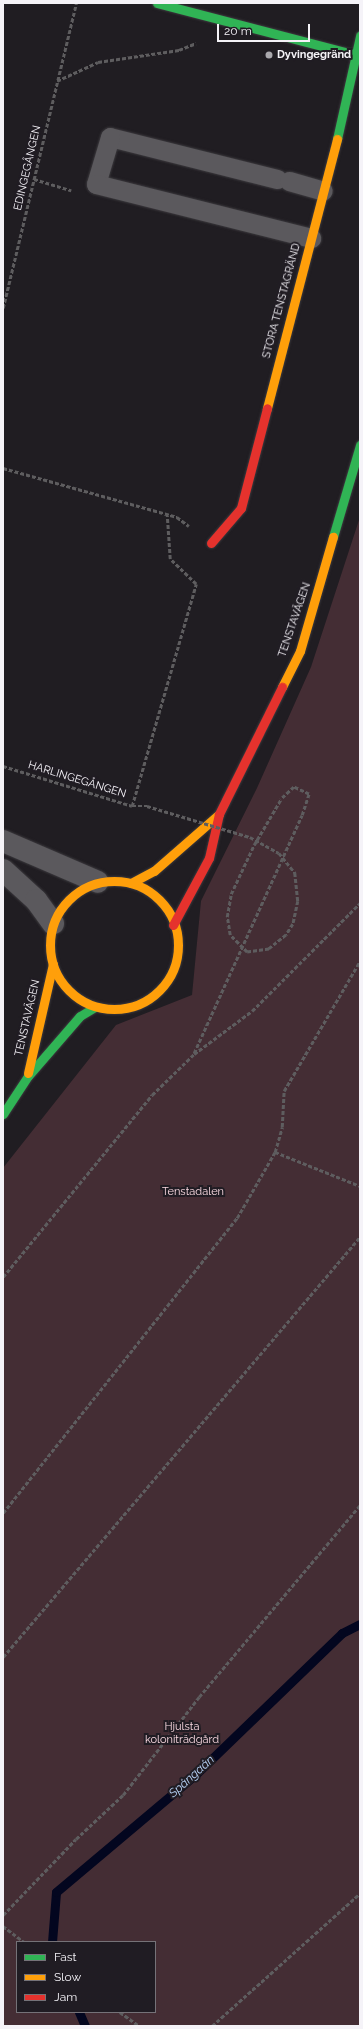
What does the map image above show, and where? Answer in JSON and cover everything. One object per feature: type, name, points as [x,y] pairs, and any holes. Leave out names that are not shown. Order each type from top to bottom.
[{"type":"street","points":[[158,3],[358,55],[360,36]]},
{"type":"street","name":"STORA TENSTAGRÄND","points":[[211,542],[241,508],[358,55]]},
{"type":"street","name":"TENSTAVÄGEN","points":[[173,925],[208,858],[220,814],[300,651],[360,446]]},
{"type":"street","name":"TENSTAVÄGEN","points":[[131,884],[154,871],[220,814]]},
{"type":"street","points":[[3,841],[98,882]]},
{"type":"street","points":[[3,870],[36,900],[53,923]]},
{"type":"street","name":"TENSTAVÄGEN","points":[[119,880],[131,884],[139,885],[156,896],[163,904],[178,939],[178,955],[171,976],[158,994],[139,1005],[117,1010],[95,1007],[76,998],[62,983],[52,964],[49,944],[53,923],[63,905],[79,891],[98,882],[119,880]]},
{"type":"street","name":"TENSTAVÄGEN","points":[[28,1076],[52,964]]},
{"type":"street","name":"TENSTAVÄGEN","points":[[3,1114],[28,1076],[80,1016],[95,1007]]},
{"type":"lane","points":[[311,238],[96,184],[110,137],[323,191]]},
{"type":"path","name":"EDINGEGÅNGEN","points":[[3,308],[76,3]]},
{"type":"path","points":[[57,81],[98,62],[179,50],[190,45]]},
{"type":"path","points":[[34,179],[60,187]]},
{"type":"path","points":[[3,468],[177,517],[211,542]]},
{"type":"path","points":[[132,806],[196,584],[170,559],[167,515]]},
{"type":"path","name":"HARLINGEGÅNGEN","points":[[3,766],[132,806],[147,806],[250,837],[256,841],[262,844],[268,847],[279,853],[296,873],[298,901],[293,924],[286,935],[269,950],[247,952],[230,935],[227,917],[230,894],[254,845],[258,838],[269,819],[280,799],[294,787],[309,794],[299,822],[194,1054]]},
{"type":"path","points":[[3,1277],[152,1095],[194,1054],[252,1011],[360,903]]},
{"type":"path","points":[[3,1513],[237,1218],[274,1152],[282,1127],[284,1091],[360,961]]},
{"type":"path","points":[[274,1152],[360,1186]]},
{"type":"path","points":[[3,1657],[360,1237]]},
{"type":"path","points":[[3,1915],[76,1839],[123,1795],[198,1697],[360,1505]]},
{"type":"path","points":[[212,2026],[360,1893]]},
{"type":"path","points":[[3,1926],[23,1941]]},
{"type":"path","points":[[121,2013],[139,2026]]},
{"type":"green space","points":[[360,517],[360,2026],[3,2026],[3,1168],[116,1025],[192,995],[201,901],[257,788],[311,667]]},
{"type":"waterway","name":"Spångaån","points":[[52,1941],[56,1892],[196,1774],[342,1633],[360,1624]]},
{"type":"waterway","name":"Spångaån","points":[[79,2013],[85,2026]]},
{"type":"traffic: fast","points":[[157,3],[360,56]]},
{"type":"traffic: fast","points":[[337,139],[360,36]]},
{"type":"traffic: fast","points":[[333,537],[360,445]]},
{"type":"traffic: fast","points":[[3,1114],[28,1076],[80,1016],[95,1007]]},
{"type":"traffic: slow","points":[[267,408],[337,139]]},
{"type":"traffic: slow","points":[[282,687],[300,651],[333,537]]},
{"type":"traffic: slow","points":[[131,883],[154,871],[219,814]]},
{"type":"traffic: slow","points":[[120,881],[144,888],[155,895],[164,904],[173,920],[177,932],[178,945],[177,958],[171,975],[164,986],[155,995],[144,1002],[127,1008],[108,1009],[84,1002],[73,995],[64,986],[57,975],[51,958],[50,939],[57,915],[64,904],[73,895],[84,888],[101,882],[120,881]]},
{"type":"traffic: slow","points":[[28,1073],[53,964]]},
{"type":"traffic: jam","points":[[211,543],[241,508],[267,408]]},
{"type":"traffic: jam","points":[[173,925],[209,858],[219,814],[282,687]]},
{"type":"place","name":"Dyvingegränd","points":[[269,55]]},
{"type":"park label","name":"Tenstadalen","points":[[193,1192]]},
{"type":"park label","name":"Hjulsta koloniträdgård","points":[[182,1734]]}]
